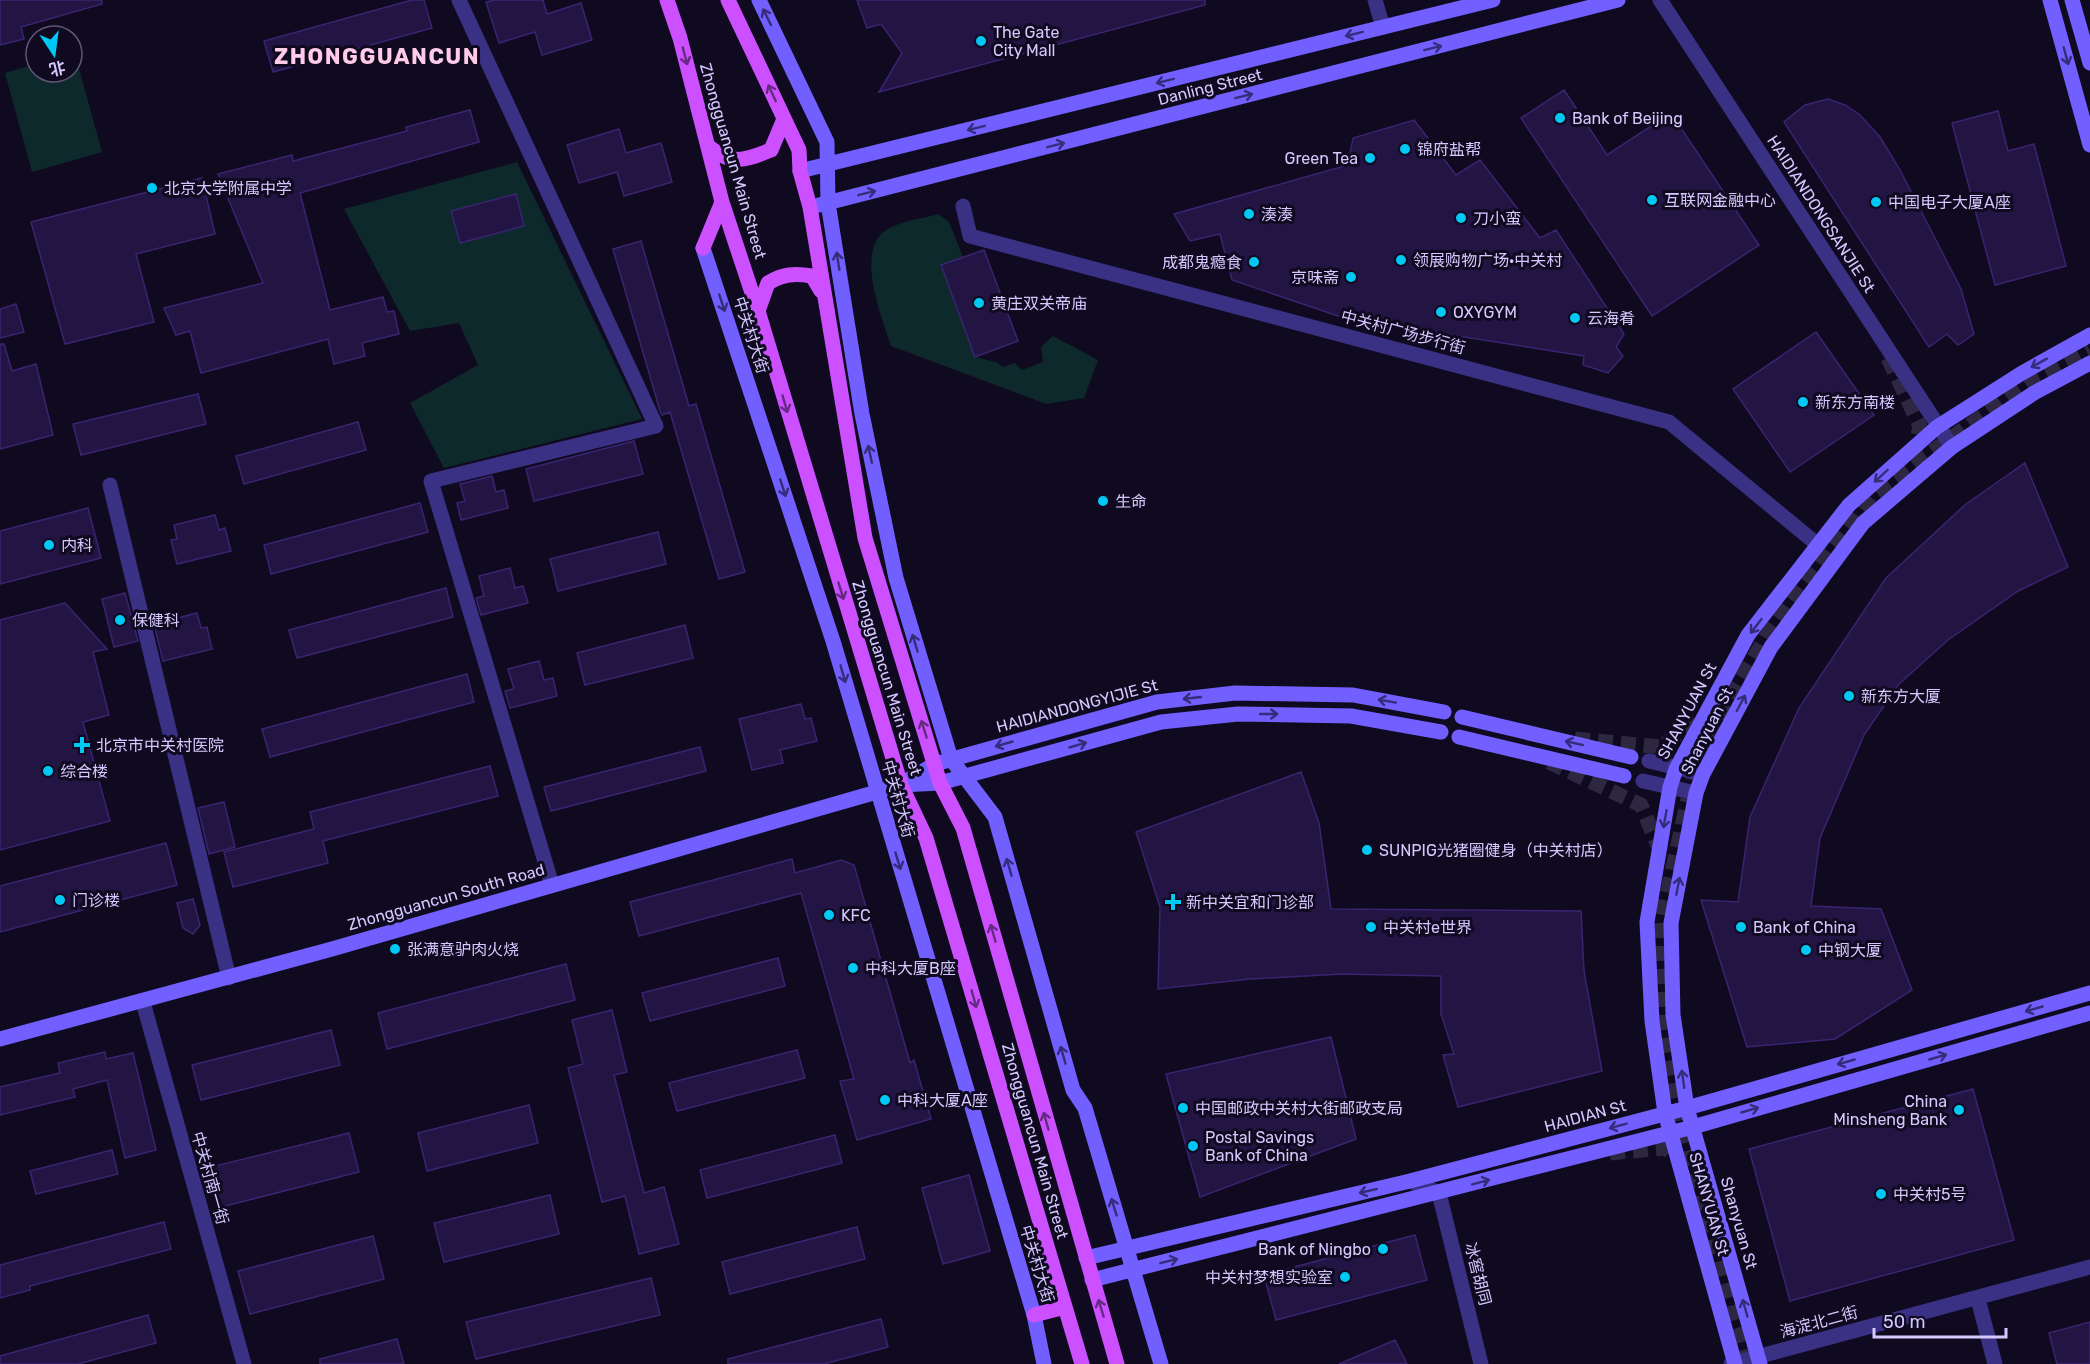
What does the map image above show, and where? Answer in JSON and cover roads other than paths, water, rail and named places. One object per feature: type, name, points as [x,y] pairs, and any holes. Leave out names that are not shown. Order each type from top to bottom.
[{"type":"main road","name":"Zhongguancun Main Street","points":[[667,0],[680,38],[722,202],[758,311],[900,785],[926,838],[1082,1364]]},
{"type":"main road","name":"Zhongguancun Main Street","points":[[728,0],[798,150],[800,171],[810,207],[865,538],[940,783],[963,828],[1117,1364]]},
{"type":"main road","points":[[759,0],[827,142],[828,203],[862,414],[884,529],[896,578],[951,759],[994,817],[1073,1090],[1085,1108],[1161,1364]]},
{"type":"main road","name":"Danling Street","points":[[800,171],[827,167],[1493,0]]},
{"type":"main road","name":"Danling Street","points":[[810,207],[1618,0]]},
{"type":"main road","points":[[2050,0],[2090,145]]},
{"type":"main road","points":[[2072,0],[2090,63]]},
{"type":"main road","points":[[709,147],[720,156],[743,161],[771,150],[784,119]]},
{"type":"main road","name":"中关村大街","points":[[722,202],[704,248],[833,641],[1034,1315],[1044,1364]]},
{"type":"main road","points":[[758,311],[768,283],[780,276],[796,273],[812,276],[823,293]]},
{"type":"main road","name":"SHANYUAN St","points":[[1734,1364],[1665,1113],[1652,1021],[1647,922],[1670,787],[1676,768],[1748,635],[1849,505],[1937,427],[2022,373],[2090,335]]},
{"type":"main road","name":"Shanyuan St","points":[[1759,1360],[1687,1108],[1673,1015],[1671,923],[1696,793],[1703,774],[1771,647],[1863,523],[1952,447],[2034,393],[2090,363]]},
{"type":"main road","name":"HAIDIANDONGYIJIE St","points":[[900,785],[935,764],[1157,702],[1235,693],[1353,695],[1444,712]]},
{"type":"main road","points":[[900,785],[940,783],[1161,722],[1238,714],[1351,716],[1441,732]]},
{"type":"main road","points":[[1462,717],[1631,757]]},
{"type":"main road","points":[[1459,737],[1624,777]]},
{"type":"main road","name":"Zhongguancun South Road","points":[[0,1039],[229,978],[900,785]]},
{"type":"main road","name":"HAIDIAN St","points":[[1086,1258],[1410,1181],[1687,1108],[2090,993]]},
{"type":"main road","points":[[1092,1280],[1693,1127],[2090,1013]]},
{"type":"main road","points":[[1034,1315],[1065,1307]]},
{"type":"street","points":[[459,0],[656,426],[430,481],[552,885]]},
{"type":"street","points":[[1375,0],[1383,27]]},
{"type":"street","name":"HAIDIANDONGSANJIE St","points":[[1660,0],[1952,447]]},
{"type":"street","name":"中关村广场步行街","points":[[963,206],[970,236],[1669,422],[1818,545]]},
{"type":"street","points":[[110,485],[229,978]]},
{"type":"street","points":[[1649,761],[1703,774]]},
{"type":"street","points":[[1643,781],[1696,793]]},
{"type":"street","name":"中关村南一街","points":[[143,1002],[244,1364]]},
{"type":"street","points":[[1410,1181],[1439,1193]]},
{"type":"street","name":"冰窖胡同","points":[[1439,1193],[1481,1364]]},
{"type":"street","name":"海淀北二街","points":[[1734,1364],[1759,1360],[2090,1267]]},
{"type":"street","points":[[1978,1299],[1995,1364]]},
{"type":"tunnel","points":[[1749,1364],[1681,1122],[1664,1028],[1662,918],[1698,753],[1769,632],[1874,493],[2030,382],[2090,351]]},
{"type":"tunnel","points":[[1888,358],[1920,426],[1915,452]]},
{"type":"tunnel","points":[[1575,739],[1661,747],[1707,713]]},
{"type":"tunnel","points":[[1549,762],[1641,805],[1662,855]]},
{"type":"tunnel","points":[[1610,1153],[1665,1148],[1683,1161]]},
{"type":"place","name":"The Gate City Mall","points":[[981,41]]},
{"type":"place","name":"Bank of Beijing","points":[[1560,118]]},
{"type":"place","name":"锦府盐帮","points":[[1405,149]]},
{"type":"place","name":"Green Tea","points":[[1370,158]]},
{"type":"place","name":"北京大学附属中学","points":[[152,188]]},
{"type":"place","name":"互联网金融中心","points":[[1652,200]]},
{"type":"place","name":"中国电子大厦A座","points":[[1876,202]]},
{"type":"place","name":"湊湊","points":[[1249,214]]},
{"type":"place","name":"刀小蛮","points":[[1461,218]]},
{"type":"place","name":"领展购物广场·中关村","points":[[1401,260]]},
{"type":"place","name":"成都鬼瘾食","points":[[1254,262]]},
{"type":"place","name":"京味斋","points":[[1351,277]]},
{"type":"place","name":"黄庄双关帝庙","points":[[979,303]]},
{"type":"place","name":"OXYGYM","points":[[1441,312]]},
{"type":"place","name":"云海肴","points":[[1575,318]]},
{"type":"place","name":"新东方南楼","points":[[1803,402]]},
{"type":"place","name":"生命","points":[[1103,501]]},
{"type":"place","name":"内科","points":[[49,545]]},
{"type":"place","name":"保健科","points":[[120,620]]},
{"type":"place","name":"新东方大厦","points":[[1849,696]]},
{"type":"place","name":"北京市中关村医院","points":[[82,745]]},
{"type":"place","name":"综合楼","points":[[48,771]]},
{"type":"place","name":"SUNPIG光猪圈健身（中关村店）","points":[[1367,850]]},
{"type":"place","name":"门诊楼","points":[[60,900]]},
{"type":"place","name":"新中关宜和门诊部","points":[[1173,902]]},
{"type":"place","name":"KFC","points":[[829,915]]},
{"type":"place","name":"中关村e世界","points":[[1371,927]]},
{"type":"place","name":"Bank of China","points":[[1741,927]]},
{"type":"place","name":"张满意驴肉火烧","points":[[395,949]]},
{"type":"place","name":"中钢大厦","points":[[1806,950]]},
{"type":"place","name":"中科大厦B座","points":[[853,968]]},
{"type":"place","name":"中科大厦A座","points":[[885,1100]]},
{"type":"place","name":"中国邮政中关村大街邮政支局","points":[[1183,1108]]},
{"type":"place","name":"China Minsheng Bank","points":[[1959,1110]]},
{"type":"place","name":"Postal Savings Bank of China","points":[[1193,1146]]},
{"type":"place","name":"中关村5号","points":[[1881,1194]]},
{"type":"place","name":"Bank of Ningbo","points":[[1383,1249]]},
{"type":"place","name":"中关村梦想实验室","points":[[1345,1277]]},
{"type":"district","name":"ZHONGGUANCUN","points":[[377,56]]}]
